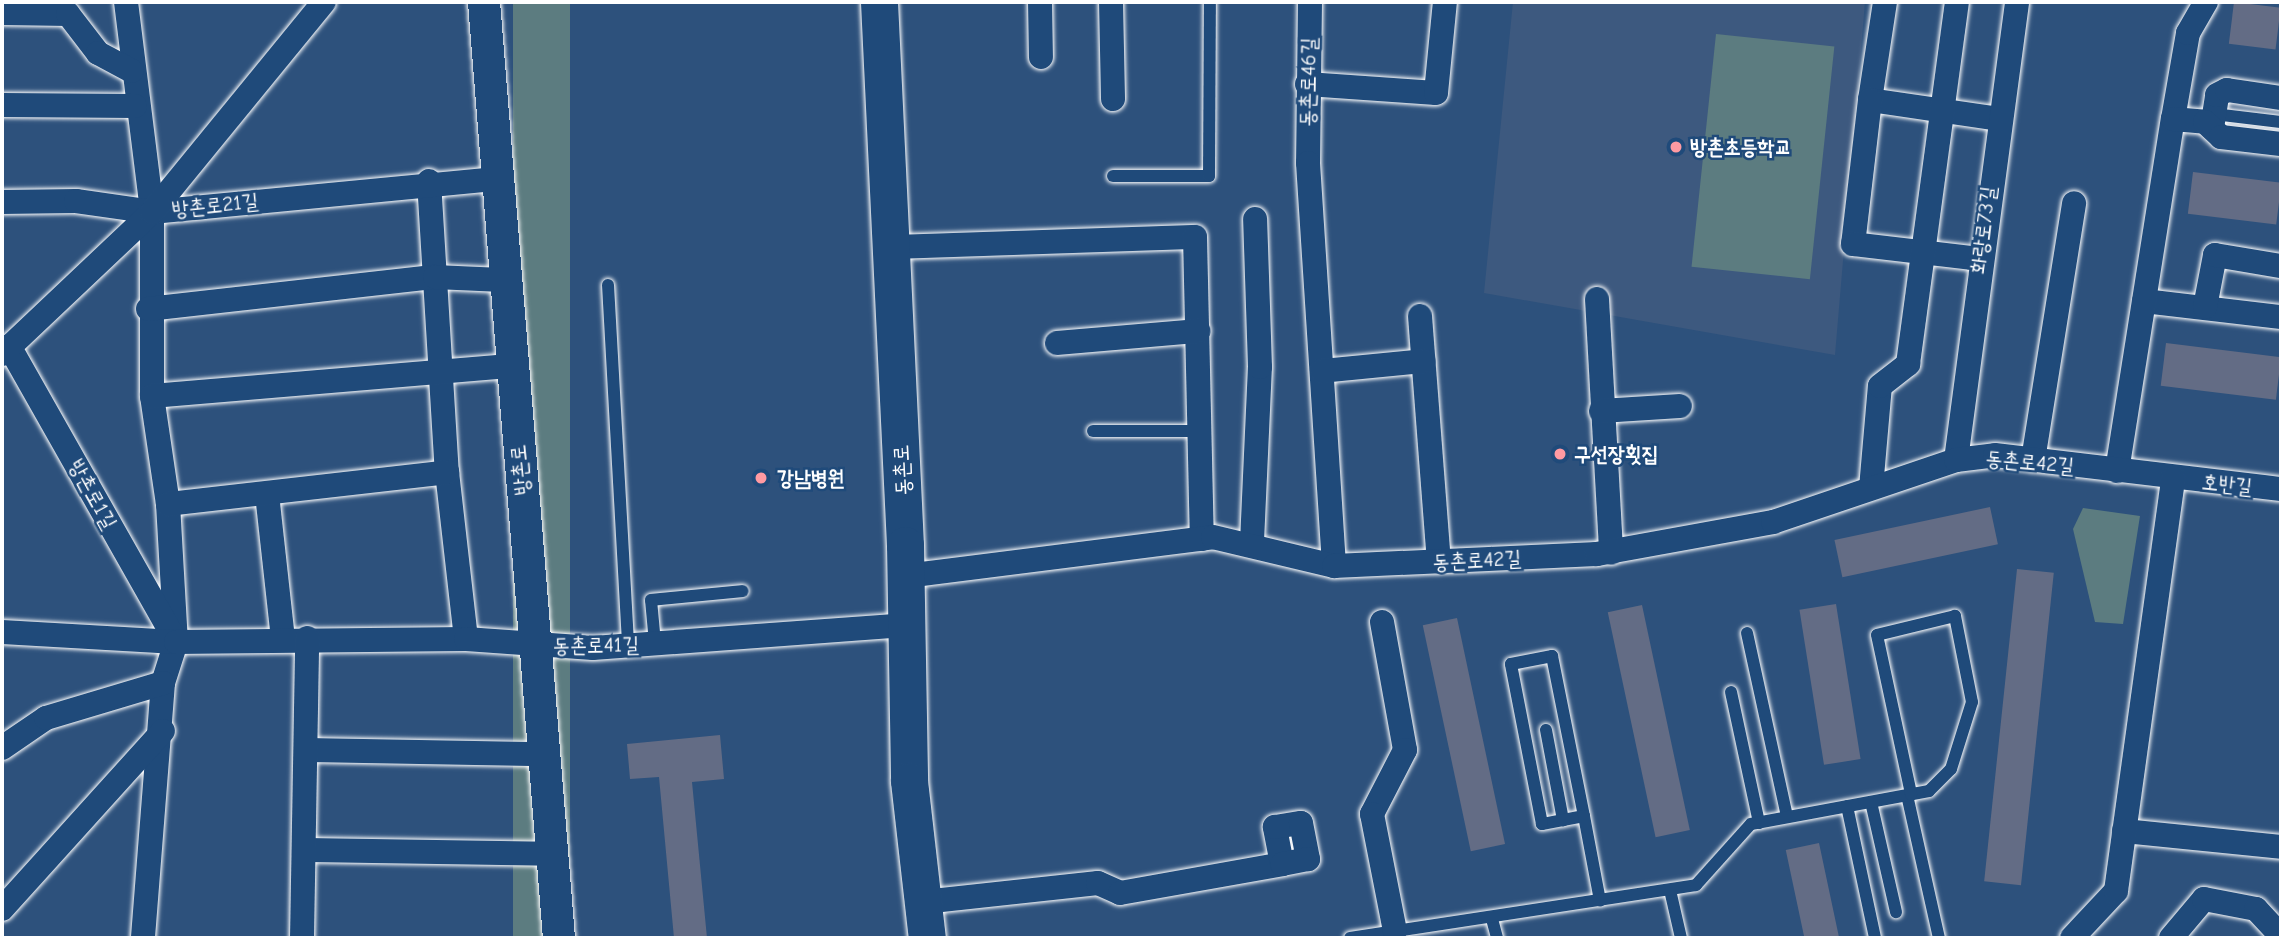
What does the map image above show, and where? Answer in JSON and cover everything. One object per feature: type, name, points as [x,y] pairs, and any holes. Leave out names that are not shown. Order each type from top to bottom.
[{"type":"main road","name":"동촌로","points":[[879,2],[908,625],[909,781],[927,938]]},
{"type":"street","points":[[125,2],[135,106],[152,212],[148,309],[152,396],[168,504],[176,642],[163,683],[163,731],[143,938]]},
{"type":"street","points":[[152,212],[324,2]]},
{"type":"street","name":"방촌로","points":[[484,2],[502,279],[539,646],[559,938]]},
{"type":"street","points":[[1040,2],[1041,57]]},
{"type":"street","points":[[1111,2],[1113,99]]},
{"type":"street","name":"동촌로46길","points":[[1310,2],[1308,163],[1322,371]]},
{"type":"street","points":[[1307,84],[1436,93],[1445,2]]},
{"type":"street","points":[[1885,2],[1853,244],[1980,260]]},
{"type":"street","points":[[1871,488],[1880,386],[1908,364],[1957,2]]},
{"type":"street","name":"화랑로73길","points":[[1956,460],[1998,119],[2017,2]]},
{"type":"street","points":[[2116,471],[2189,33],[2206,2]]},
{"type":"street","points":[[2,13],[68,13],[98,53],[132,71]]},
{"type":"street","points":[[2281,98],[2227,90],[2217,95],[2213,121],[2221,137],[2281,144]]},
{"type":"street","points":[[1870,100],[1998,119]]},
{"type":"street","points":[[2,105],[135,106]]},
{"type":"street","points":[[2173,119],[2213,121]]},
{"type":"street","name":"방촌로21길","points":[[2,202],[76,201],[152,212],[429,181],[496,179]]},
{"type":"street","points":[[429,181],[447,472],[466,639]]},
{"type":"street","points":[[2033,460],[2074,203]]},
{"type":"street","name":"방촌로1길","points":[[152,212],[5,350],[176,642]]},
{"type":"street","points":[[1252,542],[1260,367],[1255,219]]},
{"type":"street","points":[[891,247],[1195,237],[1202,539]]},
{"type":"street","points":[[2205,307],[2215,255],[2281,266]]},
{"type":"street","points":[[148,309],[435,277],[502,279]]},
{"type":"street","points":[[1597,299],[1601,411],[1611,553]]},
{"type":"street","points":[[2144,301],[2281,317]]},
{"type":"street","points":[[1420,316],[1439,561]]},
{"type":"street","points":[[1057,343],[1198,331]]},
{"type":"street","points":[[1334,566],[1322,371],[1424,361]]},
{"type":"street","points":[[152,396],[509,366]]},
{"type":"street","points":[[1601,411],[1680,406]]},
{"type":"street","name":"동촌로42길","points":[[906,576],[1202,539],[1252,542],[1334,566],[1611,553],[1773,522],[1956,460],[2033,460],[2173,478]]},
{"type":"street","points":[[168,504],[447,472]]},
{"type":"street","points":[[2071,938],[2116,891],[2173,478]]},
{"type":"street","name":"호반길","points":[[2173,478],[2281,489]]},
{"type":"street","points":[[267,494],[295,638],[306,750],[302,938]]},
{"type":"street","points":[[1382,622],[1405,750],[1372,814],[1395,931]]},
{"type":"street","name":"동촌로41길","points":[[2,632],[176,642],[295,638],[466,639],[539,646],[628,645],[908,625]]},
{"type":"street","points":[[2,748],[46,718],[163,683]]},
{"type":"street","points":[[2,909],[163,731]]},
{"type":"street","points":[[306,750],[546,754]]},
{"type":"street","points":[[2124,831],[2281,846]]},
{"type":"street","points":[[304,850],[553,854]]},
{"type":"street","points":[[923,902],[1098,883],[1120,893],[1282,864]]},
{"type":"street","points":[[2171,938],[2204,899],[2256,909],[2281,936]]},
{"type":"lane","points":[[1113,176],[1209,176],[1210,2]]},
{"type":"lane","points":[[2213,121],[2281,122]]},
{"type":"lane","points":[[608,285],[628,645]]},
{"type":"lane","points":[[1093,431],[1200,431]]},
{"type":"lane","points":[[655,643],[650,600],[743,592]]},
{"type":"lane","points":[[1356,938],[1492,919],[1696,885],[1759,823],[1871,802],[1909,794],[1930,790],[1951,769],[1972,702],[1955,616],[1877,635],[1909,794],[1938,938]]},
{"type":"lane","points":[[1747,633],[1787,817]]},
{"type":"lane","points":[[1584,816],[1542,824],[1511,664],[1552,656],[1584,816],[1600,901]]},
{"type":"lane","points":[[1731,692],[1759,823]]},
{"type":"lane","points":[[1546,730],[1563,820]]},
{"type":"lane","points":[[1871,802],[1896,912]]},
{"type":"lane","points":[[1847,806],[1875,938]]},
{"type":"lane","points":[[1670,890],[1681,938]]},
{"type":"lane","points":[[1492,919],[1497,938]]},
{"type":"shaded area","name":"방촌초등학교","points":[[1513,2],[1865,2],[1835,355],[1484,293]]},
{"type":"green space","points":[[513,2],[570,2],[570,938],[513,938]]},
{"type":"green space","points":[[1716,34],[1834,46],[1810,279],[1692,267]]},
{"type":"green space","points":[[2083,508],[2140,516],[2123,624],[2095,622],[2073,529]]},
{"type":"building","points":[[2234,2],[2281,8],[2276,49],[2229,44]]},
{"type":"building","points":[[2193,172],[2281,183],[2276,225],[2188,214]]},
{"type":"building","points":[[2166,343],[2281,357],[2276,400],[2161,386]]},
{"type":"building","points":[[1990,507],[1998,544],[1842,577],[1834,540]]},
{"type":"building","points":[[2017,569],[2054,573],[2021,885],[1984,881]]},
{"type":"building","points":[[1836,604],[1861,759],[1824,765],[1799,610]]},
{"type":"building","points":[[1642,605],[1690,830],[1656,837],[1608,612]]},
{"type":"building","points":[[1457,618],[1505,844],[1471,851],[1423,625]]},
{"type":"building","points":[[720,735],[724,779],[692,782],[707,938],[674,938],[659,777],[630,779],[627,744]]},
{"type":"building","points":[[1819,843],[1839,938],[1804,938],[1786,850]]},
{"type":"place","name":"방촌초등학교","points":[[1676,147]]},
{"type":"place","name":"구선장횟집","points":[[1560,454]]},
{"type":"place","name":"강남병원","points":[[761,478]]}]
